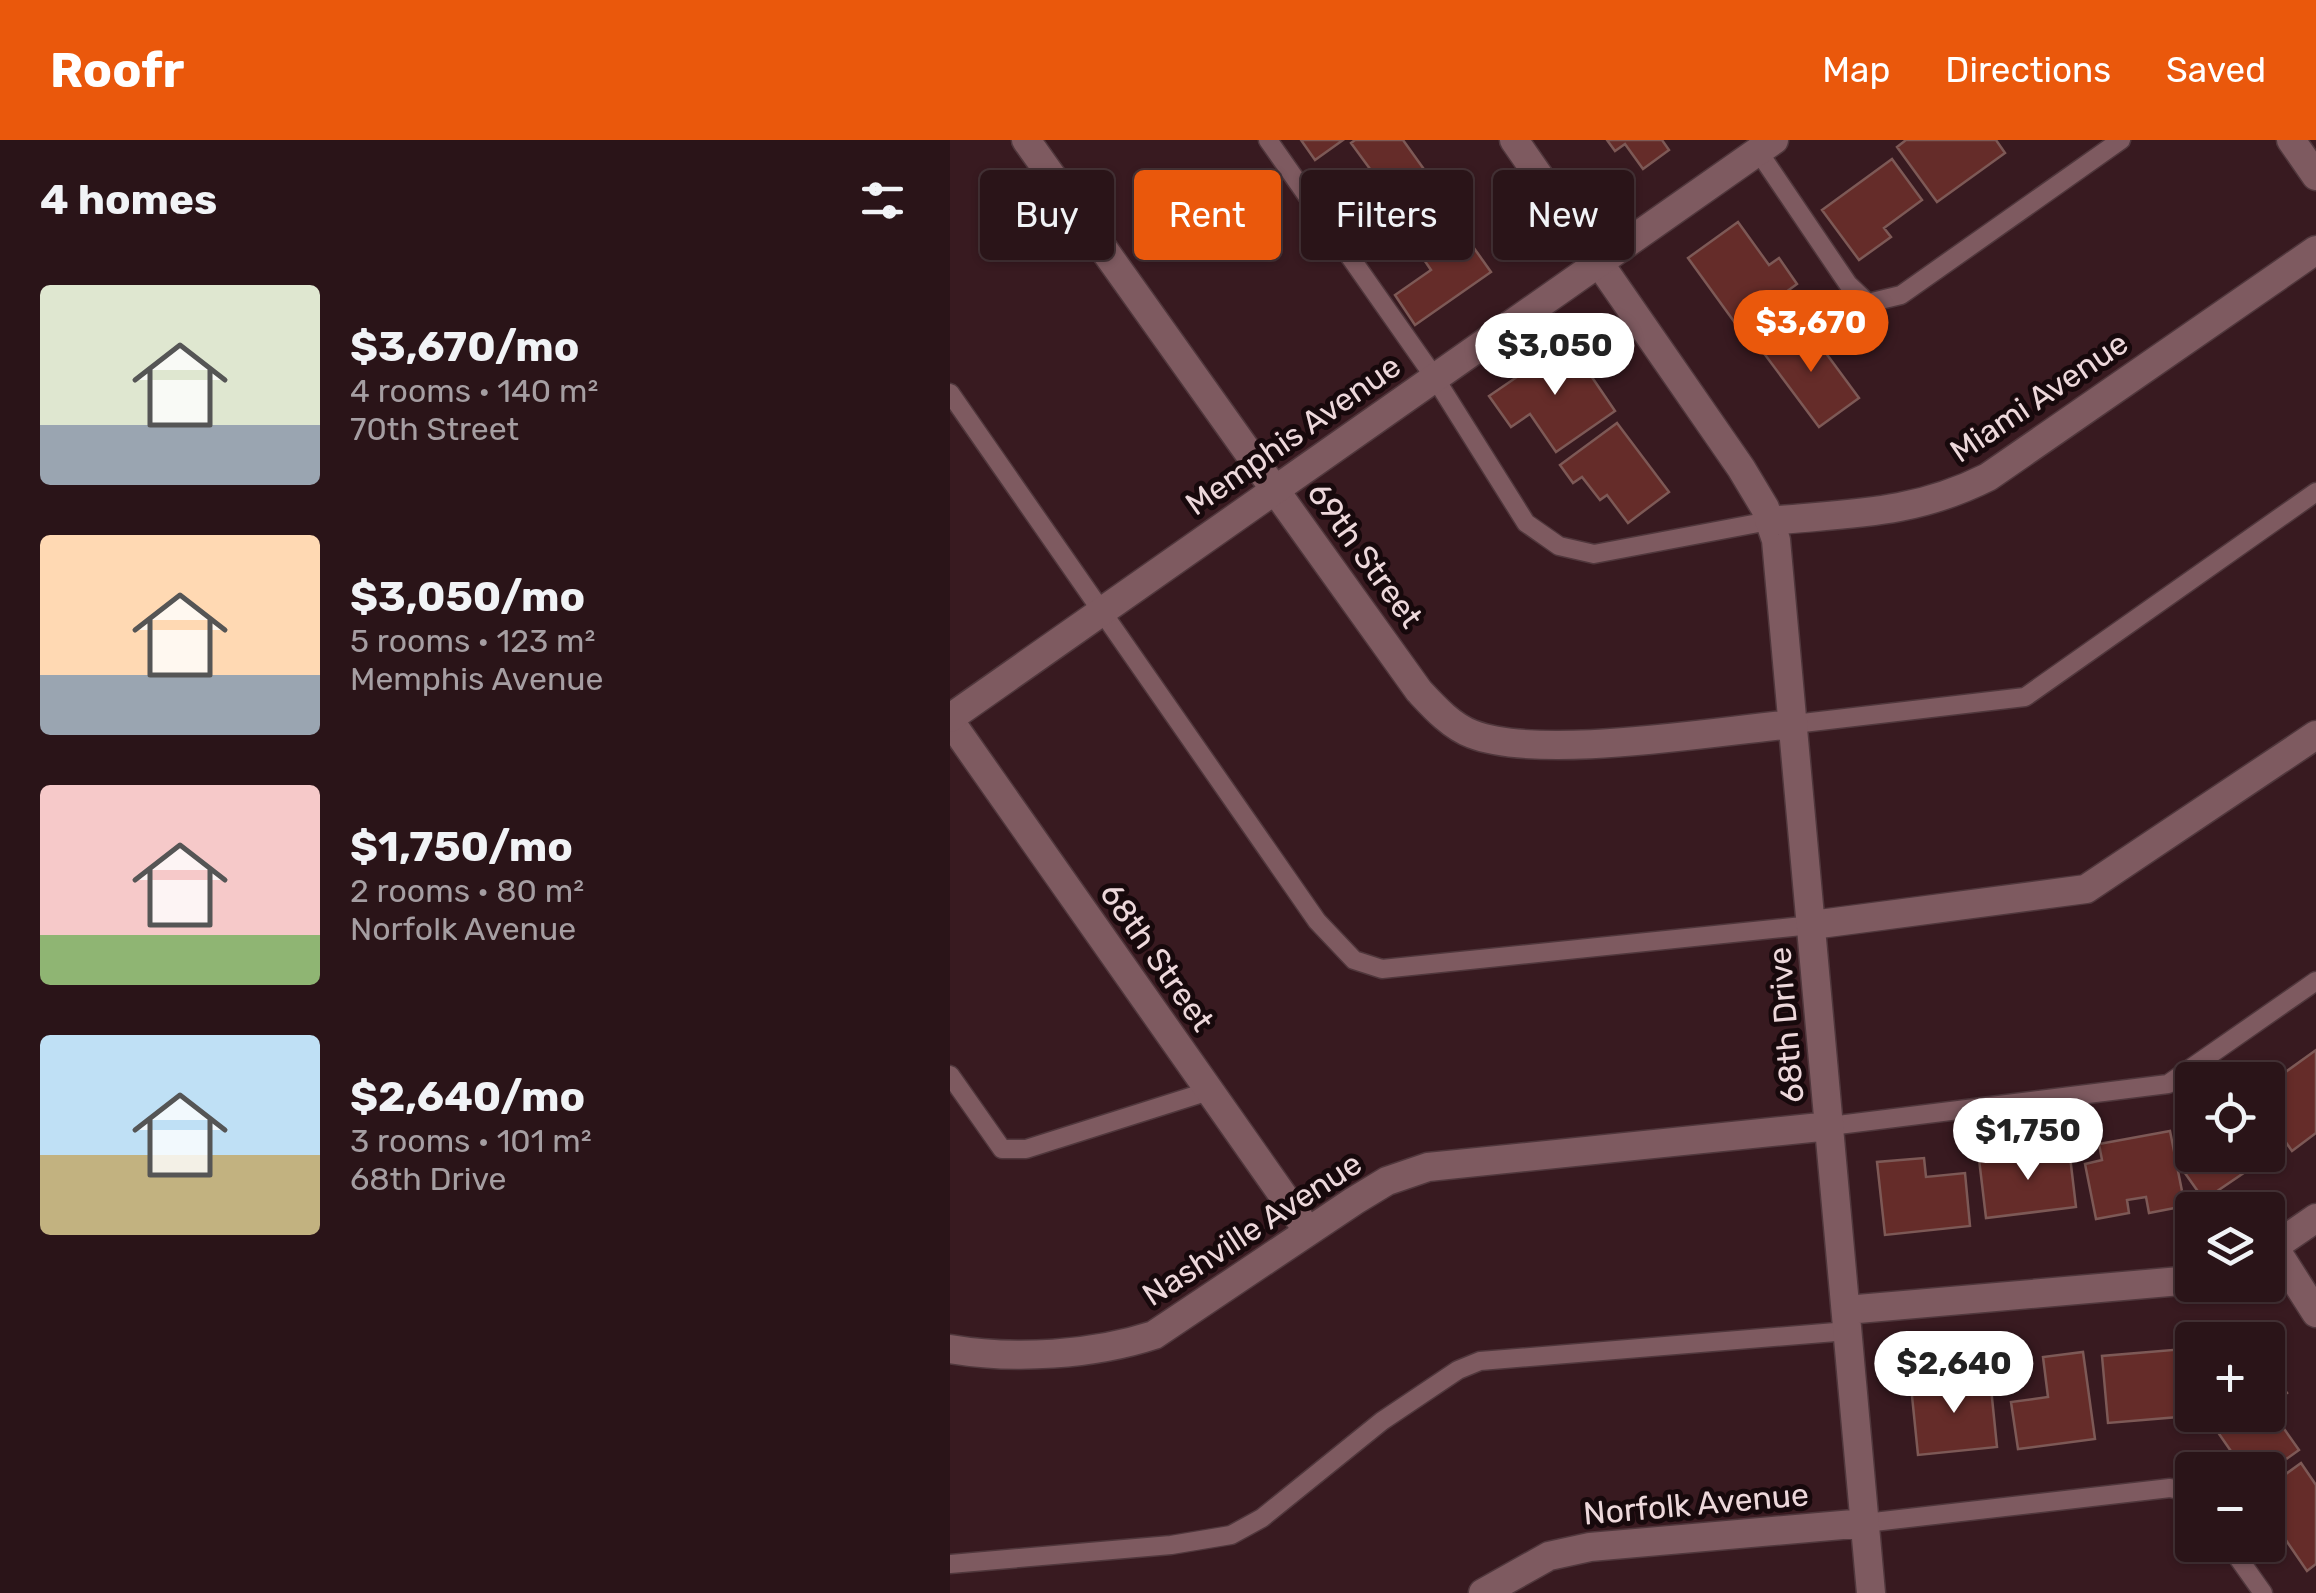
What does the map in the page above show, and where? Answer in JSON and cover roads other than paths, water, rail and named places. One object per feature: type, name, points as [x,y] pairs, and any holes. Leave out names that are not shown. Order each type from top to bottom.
[{"type":"street","name":"69th Street","points":[[1026,140],[1418,691],[1438,712],[1471,734],[1510,743],[1559,745],[1794,724]]},
{"type":"street","name":"68th Drive","points":[[1514,140],[1741,468],[1776,540],[1865,1523]]},
{"type":"street","points":[[2291,140],[2316,176]]},
{"type":"street","name":"Memphis Avenue","points":[[950,720],[1766,146]]},
{"type":"street","name":"Miami Avenue","points":[[1769,521],[1917,507],[1988,477],[2316,250]]},
{"type":"street","name":"68th Street","points":[[950,720],[1308,1231]]},
{"type":"street","points":[[1812,925],[2086,889],[2316,735]]},
{"type":"street","name":"Nashville Avenue","points":[[950,1349],[989,1356],[1124,1345],[1154,1335],[1387,1181],[1428,1167],[1830,1126]]},
{"type":"street","points":[[2285,1239],[2316,1218]]},
{"type":"street","points":[[2285,1269],[2316,1314]]},
{"type":"street","points":[[1847,1321],[2175,1282]]},
{"type":"street","points":[[1865,1523],[1871,1593]]},
{"type":"street","name":"Norfolk Avenue","points":[[1483,1593],[1550,1556],[1590,1546],[1865,1523]]},
{"type":"lane","points":[[1268,140],[1434,378],[1526,523],[1559,546],[1594,554],[1769,521]]},
{"type":"lane","points":[[1766,146],[1848,284],[1868,303],[1901,295],[2120,140]]},
{"type":"lane","points":[[950,393],[1316,921],[1354,960],[1382,970],[1812,925]]},
{"type":"lane","points":[[1794,724],[2025,697],[2316,492]]},
{"type":"lane","points":[[1830,1126],[2168,1084],[2316,981]]},
{"type":"lane","points":[[950,1075],[1002,1149],[1026,1149],[1209,1091]]},
{"type":"lane","points":[[950,1564],[1170,1545],[1231,1534],[1262,1518],[1382,1420],[1458,1370],[1480,1361],[1847,1321]]},
{"type":"lane","points":[[1865,1523],[2175,1489]]},
{"type":"lane","points":[[2241,1562],[2263,1593]]}]
